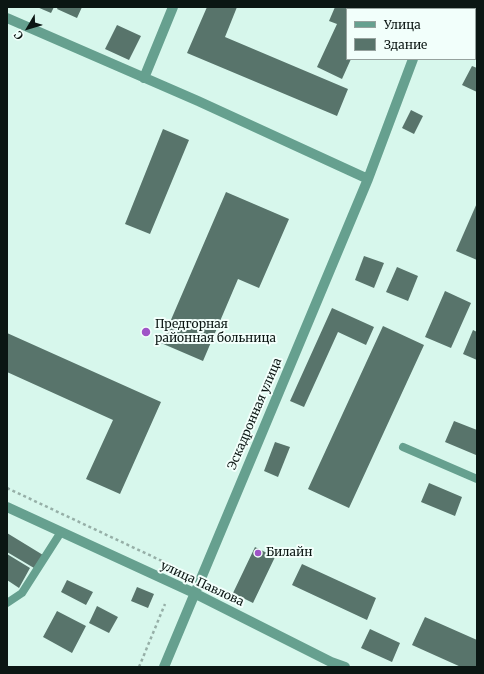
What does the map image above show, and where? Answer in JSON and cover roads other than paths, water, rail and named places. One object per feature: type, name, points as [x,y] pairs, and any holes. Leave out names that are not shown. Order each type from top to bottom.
[{"type":"street","points":[[144,78],[173,7]]},
{"type":"street","points":[[7,18],[368,179]]},
{"type":"street","name":"Эскадронная улица","points":[[164,667],[368,179],[413,60]]},
{"type":"street","name":"улица Павлова","points":[[7,507],[194,593],[330,665],[344,667]]},
{"type":"lane","points":[[403,447],[477,479]]},
{"type":"lane","points":[[7,603],[22,593],[61,532]]},
{"type":"place","name":"Предгорная районная больница","points":[[146,332]]},
{"type":"place","name":"Билайн","points":[[258,553]]}]
